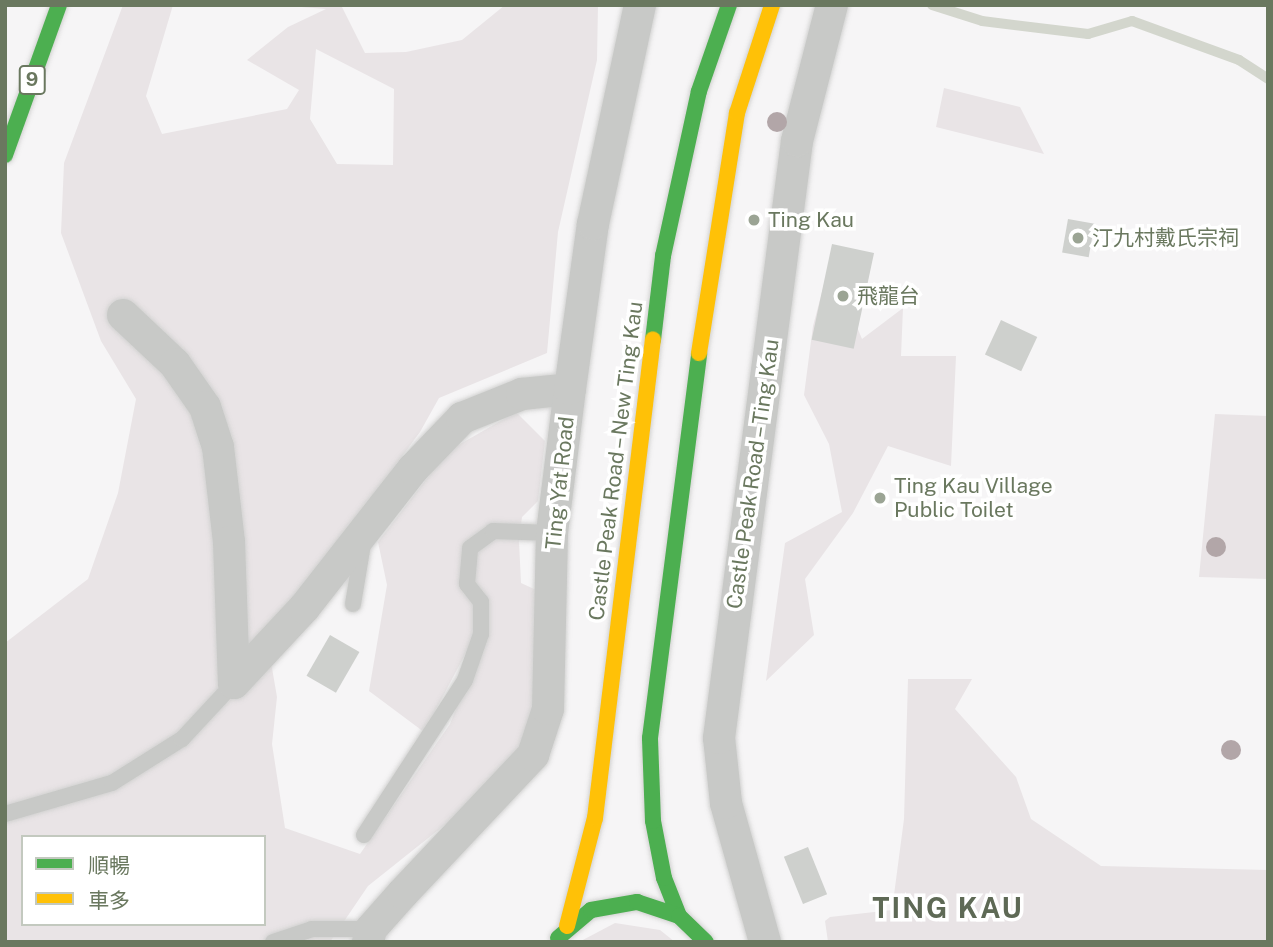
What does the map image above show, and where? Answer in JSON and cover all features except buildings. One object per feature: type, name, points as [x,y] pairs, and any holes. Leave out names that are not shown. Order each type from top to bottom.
[{"type":"main road","name":"9","points":[[5,155],[59,5]]},
{"type":"main road","name":"Castle Peak Road – New Ting Kau","points":[[567,926],[595,818],[663,256],[699,91],[729,5]]},
{"type":"main road","points":[[706,942],[680,916],[664,878],[653,821],[649,737],[714,232],[737,113],[772,5]]},
{"type":"main road","points":[[554,942],[567,926],[591,910],[620,902],[653,905],[680,916]]},
{"type":"street","name":"Ting Yat Road","points":[[369,936],[533,755],[548,709],[553,667],[552,533],[570,389],[593,224],[640,5]]},
{"type":"street","name":"Castle Peak Road – Ting Kau","points":[[765,942],[726,803],[719,738],[735,599],[797,141],[832,5]]},
{"type":"street","points":[[123,315],[175,364],[205,407],[218,447],[229,542],[234,683]]},
{"type":"street","points":[[234,683],[462,418],[522,394],[570,389]]},
{"type":"lane","points":[[354,604],[365,530]]},
{"type":"lane","points":[[364,835],[465,680],[481,634],[481,602],[467,584],[470,548],[493,531],[552,533]]},
{"type":"lane","points":[[5,814],[112,783],[182,739],[234,683]]},
{"type":"lane","points":[[273,942],[312,929],[369,936]]},
{"type":"shaded area","points":[[123,5],[173,5],[146,96],[162,134],[287,109],[299,90],[247,60],[288,27],[326,9],[276,5],[341,5],[365,53],[406,52],[462,40],[505,5],[598,5],[597,60],[558,232],[547,353],[439,398],[420,432],[267,639],[277,697],[272,744],[285,828],[360,854],[450,724],[487,630],[469,647],[424,732],[369,691],[387,585],[378,542],[448,451],[516,412],[545,441],[538,501],[522,517],[519,541],[521,583],[547,595],[543,679],[526,740],[496,784],[368,886],[330,942],[5,942],[5,643],[88,579],[118,493],[136,399],[101,341],[61,233],[64,163]],"holes":[[[316,49],[394,89],[393,165],[337,164],[310,119]]]},
{"type":"shaded area","points":[[944,88],[1020,107],[1044,154],[936,127]]},
{"type":"shaded area","points":[[830,262],[862,339],[903,308],[901,356],[956,356],[951,466],[888,446],[853,513],[805,579],[814,635],[766,681],[785,543],[842,512],[829,444],[804,395],[813,326]]},
{"type":"shaded area","points":[[1215,414],[1268,416],[1268,579],[1199,577]]},
{"type":"shaded area","points":[[908,679],[972,679],[955,709],[1016,777],[1031,819],[1101,866],[1268,870],[1268,942],[828,942],[825,921],[830,917],[892,910],[904,819]]},
{"type":"shaded area","points":[[615,923],[660,930],[675,942],[579,942]]},
{"type":"waterway","points":[[932,5],[982,21],[1088,34],[1132,21],[1239,60],[1268,79]]},
{"type":"traffic: fast","points":[[5,155],[59,5]]},
{"type":"traffic: fast","points":[[653,340],[663,256],[699,91],[729,5]]},
{"type":"traffic: fast","points":[[679,916],[664,878],[653,821],[650,738],[699,353]]},
{"type":"traffic: fast","points":[[558,938],[591,910],[637,902],[679,916],[706,942]]},
{"type":"traffic: slow","points":[[699,353],[737,113],[772,5]]},
{"type":"traffic: slow","points":[[567,926],[595,818],[653,340]]},
{"type":"place","name":"Ting Kau","points":[[754,220]]},
{"type":"place","name":"汀九村戴氏宗祠","points":[[1078,238]]},
{"type":"place","name":"飛龍台","points":[[843,296]]},
{"type":"place","name":"Ting Kau Village Public Toilet","points":[[880,498]]},
{"type":"district","name":"TING KAU","points":[[948,908]]}]
